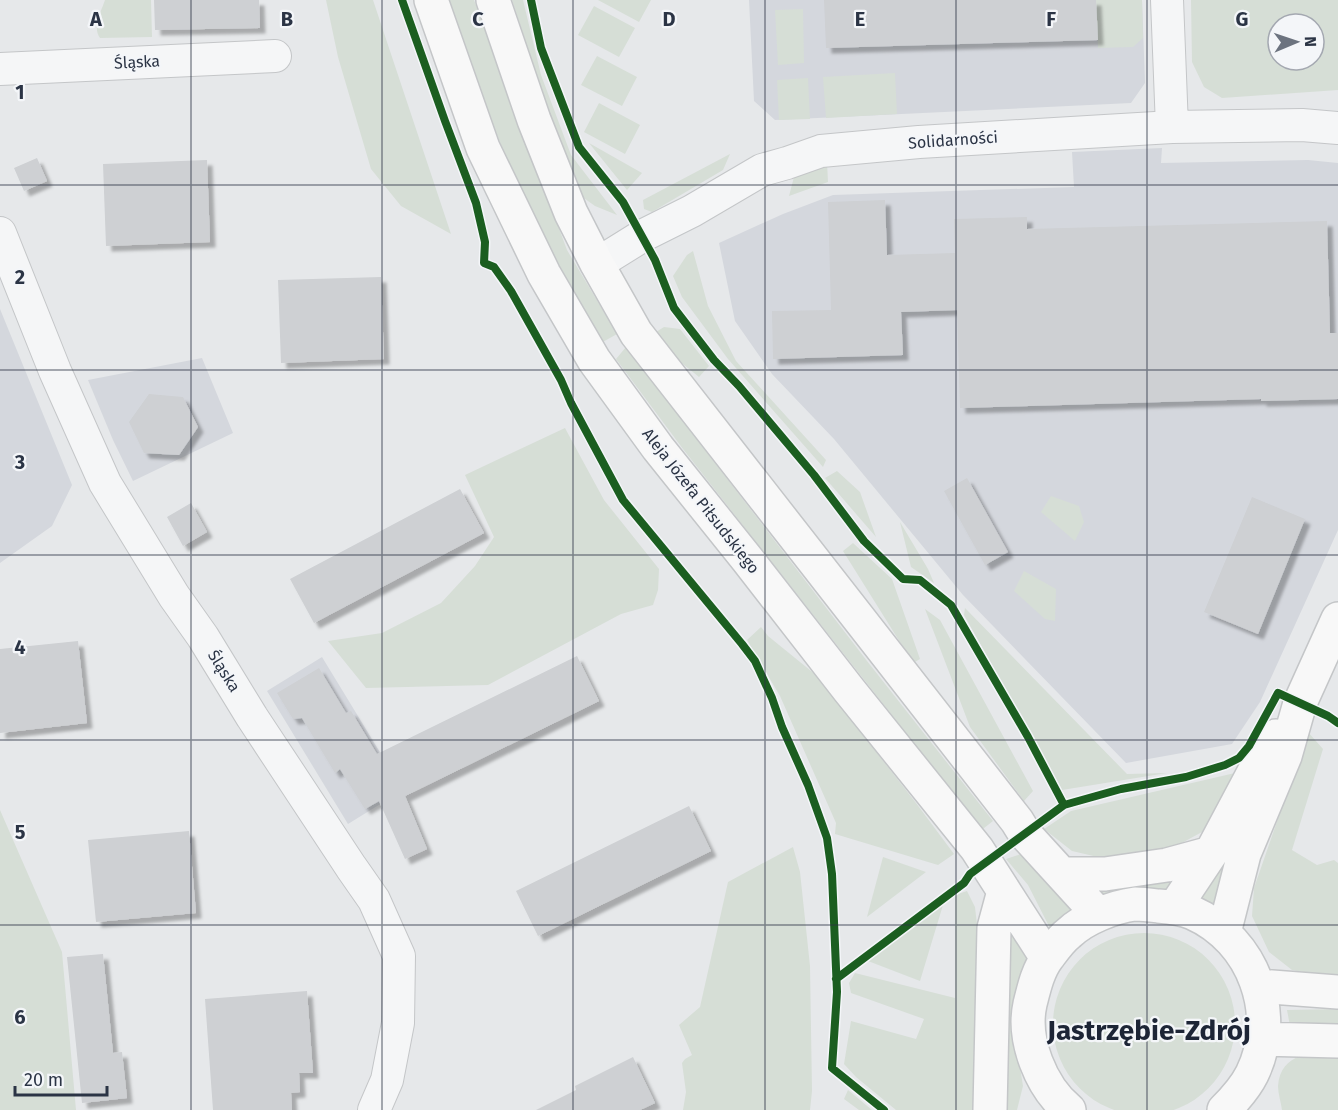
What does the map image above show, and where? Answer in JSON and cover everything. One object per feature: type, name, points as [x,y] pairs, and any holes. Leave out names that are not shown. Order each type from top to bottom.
[{"type":"main road","name":"Aleja Józefa Piłsudskiego","points":[[431,0],[483,148],[544,274],[594,360],[658,448],[977,849],[1047,958]]},
{"type":"main road","points":[[493,0],[534,120],[571,213],[636,333],[1026,834],[1098,914]]},
{"type":"main road","points":[[1224,933],[1244,854],[1285,756],[1300,703],[1338,619]]},
{"type":"main road","points":[[1175,908],[1211,853],[1262,756],[1300,703]]},
{"type":"main road","points":[[1062,874],[1105,874],[1136,870],[1167,865],[1211,853]]},
{"type":"main road","points":[[990,1110],[994,928],[1004,891]]},
{"type":"main road","points":[[1051,1102],[1035,1063],[1029,1036],[1029,1009],[1035,983],[1047,958],[1069,932],[1098,914],[1136,904],[1175,908],[1193,913],[1224,933],[1251,966],[1259,986],[1264,1013],[1263,1039],[1256,1066],[1241,1104]]},
{"type":"main road","points":[[1259,986],[1338,992]]},
{"type":"main road","points":[[1263,1039],[1338,1041]]},
{"type":"street","points":[[1167,0],[1172,126]]},
{"type":"street","name":"Śląska","points":[[0,69],[274,56]]},
{"type":"street","name":"Solidarności","points":[[597,264],[642,236],[692,211],[762,170],[821,151],[919,142],[1172,126],[1302,125],[1338,128]]},
{"type":"street","name":"Śląska","points":[[0,233],[55,371],[105,483],[252,717],[374,900],[399,956],[398,1023],[387,1080],[375,1110]]},
{"type":"shaded area","points":[[105,0],[151,0],[152,37],[100,38],[97,24]]},
{"type":"shaded area","points":[[326,0],[373,0],[451,234],[401,206],[371,169],[338,57]]},
{"type":"shaded area","points":[[447,0],[474,0],[567,250],[617,334],[601,343],[559,273],[503,150],[458,35]]},
{"type":"shaded area","points":[[512,0],[523,0],[541,75],[571,155],[617,215],[595,206],[581,196],[554,128]]},
{"type":"shaded area","points":[[598,0],[651,0],[639,22]]},
{"type":"shaded area","points":[[749,0],[1142,0],[1145,83],[1131,103],[775,120],[754,101]]},
{"type":"shaded area","points":[[1096,0],[1142,0],[1143,38],[1133,47],[1098,48]]},
{"type":"shaded area","points":[[1191,0],[1338,0],[1338,90],[1222,98],[1204,87],[1192,62]]},
{"type":"shaded area","points":[[594,6],[635,28],[619,57],[578,35]]},
{"type":"shaded area","points":[[803,9],[804,63],[778,65],[775,10]]},
{"type":"shaded area","points":[[597,56],[637,77],[622,106],[581,85]]},
{"type":"shaded area","points":[[895,73],[897,114],[826,118],[823,77]]},
{"type":"shaded area","points":[[808,78],[810,119],[779,120],[777,80]]},
{"type":"shaded area","points":[[599,103],[640,125],[625,154],[584,132]]},
{"type":"shaded area","points":[[589,143],[642,173],[627,190]]},
{"type":"shaded area","points":[[1162,148],[1161,163],[1308,160],[1338,163],[1338,530],[1260,702],[1232,744],[1126,763],[963,595],[834,439],[772,374],[735,321],[719,243],[783,214],[833,195],[1074,187],[1072,152]]},
{"type":"shaded area","points":[[730,154],[723,170],[652,212],[644,209],[643,200]]},
{"type":"shaded area","points":[[827,162],[828,182],[789,196],[794,177]]},
{"type":"shaded area","points":[[693,251],[708,306],[736,361],[826,460],[823,467],[728,359],[682,297],[673,276],[687,255]]},
{"type":"shaded area","points":[[0,309],[72,485],[52,526],[0,563]]},
{"type":"shaded area","points":[[664,327],[680,329],[709,366],[699,377],[673,356],[656,332]]},
{"type":"shaded area","points":[[626,347],[993,821],[979,832],[902,728],[683,449],[616,359]]},
{"type":"shaded area","points":[[202,358],[233,433],[133,481],[88,380]]},
{"type":"shaded area","points":[[565,428],[604,500],[659,569],[658,590],[653,605],[621,614],[488,685],[366,688],[328,641],[382,633],[441,603],[475,566],[494,537],[465,475]]},
{"type":"shaded area","points":[[837,471],[860,492],[876,537],[825,478]]},
{"type":"shaded area","points":[[1051,496],[1079,506],[1084,522],[1075,541],[1041,512]]},
{"type":"shaded area","points":[[900,522],[928,569],[934,583],[911,567]]},
{"type":"shaded area","points":[[853,543],[892,579],[920,659],[913,663],[843,551]]},
{"type":"shaded area","points":[[1024,571],[1056,589],[1055,621],[1045,619],[1014,591]]},
{"type":"shaded area","points":[[965,608],[1127,774],[1167,773],[1062,790],[964,615]]},
{"type":"shaded area","points":[[925,609],[940,620],[1033,791],[1024,801],[970,727]]},
{"type":"shaded area","points":[[761,627],[768,636],[816,675],[954,854],[938,865],[835,834],[836,823],[780,696],[747,640]]},
{"type":"shaded area","points":[[322,657],[403,790],[348,824],[267,691]]},
{"type":"shaded area","points":[[1308,732],[1323,749],[1292,850],[1317,865],[1334,860],[1338,863],[1338,974],[1319,975],[1292,970],[1269,952],[1252,916],[1254,888]]},
{"type":"shaded area","points":[[1235,773],[1220,810],[1202,832],[1167,851],[1115,861],[1072,851],[1044,829],[1071,811]]},
{"type":"shaded area","points":[[0,810],[62,952],[76,1110],[0,1110]]},
{"type":"shaded area","points":[[1242,819],[1217,891],[1216,916],[1192,905]]},
{"type":"shaded area","points":[[793,847],[800,872],[810,966],[812,1091],[810,1110],[683,1110],[686,1092],[682,1063],[692,1055],[679,1025],[700,1007],[728,882]]},
{"type":"shaded area","points":[[1021,854],[1078,914],[1053,934],[1028,885],[1006,859]]},
{"type":"shaded area","points":[[883,857],[926,872],[867,917]]},
{"type":"shaded area","points":[[1185,867],[1178,888],[1152,895],[1128,897],[1102,894],[1089,887]]},
{"type":"shaded area","points":[[967,891],[975,907],[981,960],[976,1110],[896,1110],[844,1064],[851,1021],[916,1039],[924,1019],[851,993],[849,983],[855,973],[955,998],[955,895]]},
{"type":"shaded area","points":[[943,905],[920,981],[868,961]]},
{"type":"shaded area","points":[[1007,917],[1026,947],[1031,967],[1013,1024],[1023,1086],[1017,1110],[1000,1110]]},
{"type":"shaded area","points":[[1144,933],[1179,940],[1195,948],[1208,960],[1220,973],[1228,989],[1235,1024],[1228,1059],[1220,1075],[1208,1088],[1195,1100],[1179,1108],[1144,1115],[1109,1108],[1093,1100],[1080,1088],[1068,1075],[1060,1059],[1053,1024],[1060,989],[1068,973],[1080,960],[1093,948],[1109,940]]},
{"type":"shaded area","points":[[1338,1009],[1338,1025],[1290,1026],[1287,1010]]},
{"type":"shaded area","points":[[1338,1051],[1338,1110],[1282,1110],[1278,1086],[1285,1066],[1299,1056]]},
{"type":"shaded area","points":[[848,1090],[872,1110],[859,1110],[844,1099]]},
{"type":"building","points":[[154,0],[259,0],[260,28],[155,30]]},
{"type":"building","points":[[824,0],[1096,0],[1098,40],[826,48]]},
{"type":"building","points":[[37,158],[47,181],[24,191],[14,168]]},
{"type":"building","points":[[207,160],[210,242],[106,246],[103,164]]},
{"type":"building","points":[[885,200],[887,255],[955,253],[954,219],[1027,217],[1027,229],[1327,221],[1330,333],[1338,333],[1338,399],[1261,401],[1261,399],[960,408],[957,310],[901,312],[903,355],[773,359],[772,311],[831,310],[828,202]]},
{"type":"building","points":[[381,277],[384,359],[281,363],[278,280]]},
{"type":"building","points":[[149,394],[183,397],[198,427],[179,455],[144,453],[129,422]]},
{"type":"building","points":[[967,478],[1008,552],[985,565],[944,491]]},
{"type":"building","points":[[460,489],[484,533],[314,623],[290,579]]},
{"type":"building","points":[[1252,497],[1305,519],[1258,634],[1204,612]]},
{"type":"building","points":[[191,503],[207,532],[183,546],[167,517]]},
{"type":"building","points":[[78,641],[87,723],[0,733],[0,649]]},
{"type":"building","points":[[577,656],[599,701],[405,796],[427,849],[405,859],[379,801],[365,809],[340,769],[335,773],[302,718],[293,719],[277,693],[319,668],[346,713],[351,711],[377,754]]},
{"type":"building","points":[[689,806],[711,851],[538,936],[516,891]]},
{"type":"building","points":[[189,831],[196,913],[96,922],[88,840]]},
{"type":"building","points":[[103,954],[113,1053],[122,1052],[127,1098],[82,1103],[67,957]]},
{"type":"building","points":[[307,991],[313,1073],[299,1073],[300,1092],[291,1093],[292,1110],[213,1110],[205,999]]},
{"type":"building","points":[[633,1057],[655,1103],[640,1110],[536,1110],[576,1090],[575,1086]]},
{"type":"cycle path","points":[[402,0],[476,203],[485,242],[484,263],[494,267],[511,291],[561,380],[623,500],[755,661],[772,698],[827,838],[832,874],[837,992],[832,1068],[884,1110]]},
{"type":"cycle path","points":[[531,0],[541,48],[579,147],[623,202],[655,260],[674,308],[714,360],[739,386],[814,475],[864,541],[903,579],[920,580],[951,605],[1028,737],[1064,805]]},
{"type":"cycle path","points":[[836,979],[964,883],[970,874],[1064,805],[1121,789],[1186,777],[1225,765],[1239,758],[1249,746],[1278,693],[1338,723]]},
{"type":"district","name":"Jastrzębie-Zdrój","points":[[1149,1030]]}]
